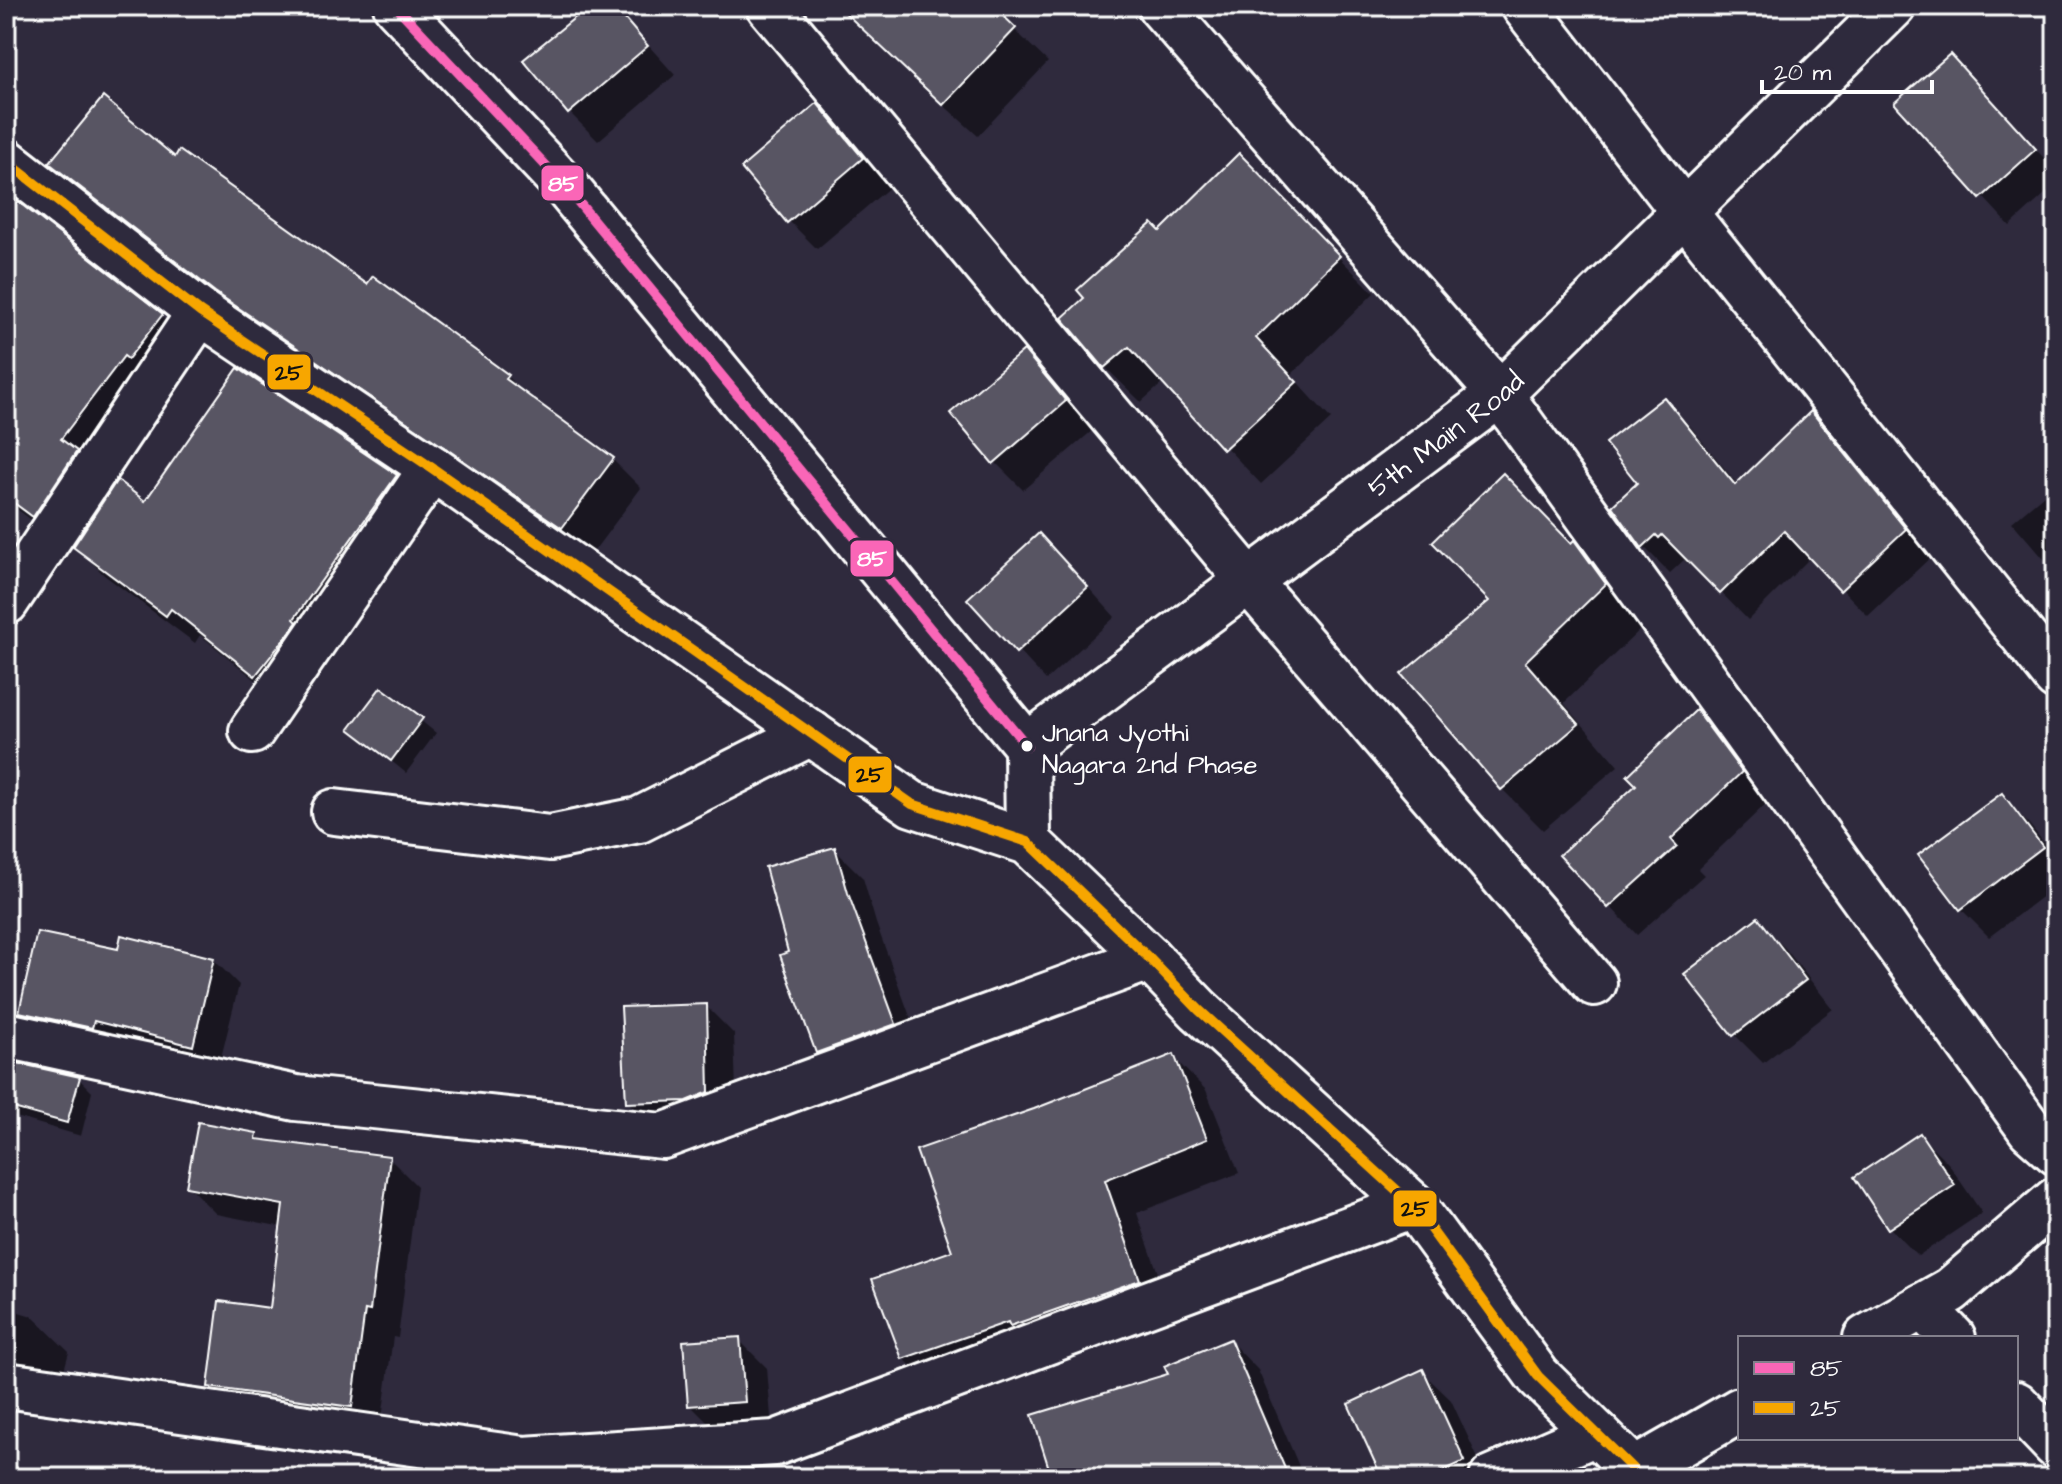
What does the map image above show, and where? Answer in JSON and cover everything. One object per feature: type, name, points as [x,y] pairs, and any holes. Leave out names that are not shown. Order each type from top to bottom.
[{"type":"street","points":[[396,6],[566,187],[1027,746],[1028,842]]},
{"type":"street","points":[[769,6],[1249,581],[1594,983]]},
{"type":"street","points":[[1160,6],[1500,394],[2030,1129],[2056,1152]]},
{"type":"street","points":[[1524,6],[1684,212],[2056,677]]},
{"type":"street","name":"5th Main Road","points":[[1027,746],[1500,394],[1893,6]]},
{"type":"street","points":[[6,161],[200,312],[432,468],[912,804],[1028,842],[1199,1010],[1413,1205],[1538,1376],[1638,1474],[1738,1411]]},
{"type":"street","points":[[6,602],[200,312]]},
{"type":"street","points":[[252,731],[432,468]]},
{"type":"street","points":[[334,812],[550,838],[639,820],[811,733]]},
{"type":"street","points":[[6,1035],[296,1098],[663,1136],[1149,958]]},
{"type":"street","points":[[1870,1336],[1951,1290],[2056,1200]]},
{"type":"street","points":[[6,1385],[524,1459],[775,1443],[1413,1205]]},
{"type":"street","points":[[1922,1306],[1951,1336]]},
{"type":"street","points":[[2018,1406],[2056,1446]]},
{"type":"street","points":[[1492,1478],[1596,1433]]},
{"type":"building","points":[[589,6],[614,6],[648,46],[568,114],[523,60]]},
{"type":"building","points":[[838,6],[993,6],[1016,28],[943,105]]},
{"type":"building","points":[[1950,54],[2036,149],[1980,199],[1894,103]]},
{"type":"building","points":[[103,97],[175,157],[179,150],[367,284],[373,276],[509,375],[506,379],[614,458],[562,528],[215,292],[49,163]]},
{"type":"building","points":[[817,103],[863,158],[787,223],[741,168]]},
{"type":"building","points":[[1239,153],[1340,256],[1256,338],[1297,382],[1223,450],[1129,347],[1104,368],[1062,318],[1084,298],[1077,290],[1152,223],[1160,231]]},
{"type":"building","points":[[17,201],[163,314],[128,359],[124,356],[61,439],[77,451],[33,517],[6,497],[6,215]]},
{"type":"building","points":[[1024,350],[1066,401],[993,464],[950,413]]},
{"type":"building","points":[[238,368],[397,475],[294,619],[297,622],[255,676],[171,609],[166,616],[73,547],[117,480],[145,501]]},
{"type":"building","points":[[1664,397],[1735,485],[1811,411],[1906,529],[1840,591],[1784,531],[1720,594],[1662,535],[1659,538],[1656,535],[1642,548],[1612,506],[1637,483],[1605,443]]},
{"type":"building","points":[[1503,473],[1571,543],[1574,540],[1606,584],[1525,662],[1579,724],[1501,790],[1401,674],[1489,601],[1432,542]]},
{"type":"building","points":[[1039,533],[1088,587],[1016,653],[967,599]]},
{"type":"building","points":[[381,687],[423,718],[391,761],[349,729]]},
{"type":"building","points":[[1696,710],[1742,772],[1671,839],[1677,846],[1608,908],[1559,855],[1636,785],[1627,776]]},
{"type":"building","points":[[2002,793],[2043,847],[1960,910],[1918,855]]},
{"type":"building","points":[[835,847],[848,893],[896,1024],[816,1053],[780,955],[788,952],[765,867]]},
{"type":"building","points":[[1758,917],[1806,980],[1733,1036],[1684,974]]},
{"type":"building","points":[[37,932],[118,949],[121,935],[214,958],[193,1046],[94,1021],[92,1028],[19,1012]]},
{"type":"building","points":[[707,1004],[709,1092],[687,1101],[626,1103],[621,1007]]},
{"type":"building","points":[[1174,1054],[1207,1139],[1105,1180],[1140,1280],[1010,1326],[1008,1322],[902,1359],[872,1279],[952,1251],[916,1150],[1034,1109]]},
{"type":"building","points":[[8,1061],[80,1077],[67,1123],[6,1106]]},
{"type":"building","points":[[198,1122],[257,1133],[256,1139],[390,1156],[370,1311],[365,1310],[352,1407],[208,1387],[219,1301],[270,1308],[283,1205],[186,1187]]},
{"type":"building","points":[[1920,1133],[1955,1185],[1888,1229],[1854,1177]]},
{"type":"building","points":[[740,1337],[745,1402],[688,1406],[683,1341]]},
{"type":"building","points":[[1230,1339],[1289,1478],[1052,1478],[1032,1415],[1168,1374],[1164,1366]]},
{"type":"building","points":[[1423,1369],[1465,1461],[1427,1478],[1382,1478],[1348,1404]]},
{"type":"transit line","name":"85","points":[[396,6],[566,187],[1027,746]]},
{"type":"transit line","name":"25","points":[[6,161],[200,312],[432,468],[912,804],[1028,842],[1199,1010],[1413,1205],[1538,1376],[1642,1478]]},
{"type":"place","name":"Jnana Jyothi Nagara 2nd Phase","points":[[1027,746]]}]
